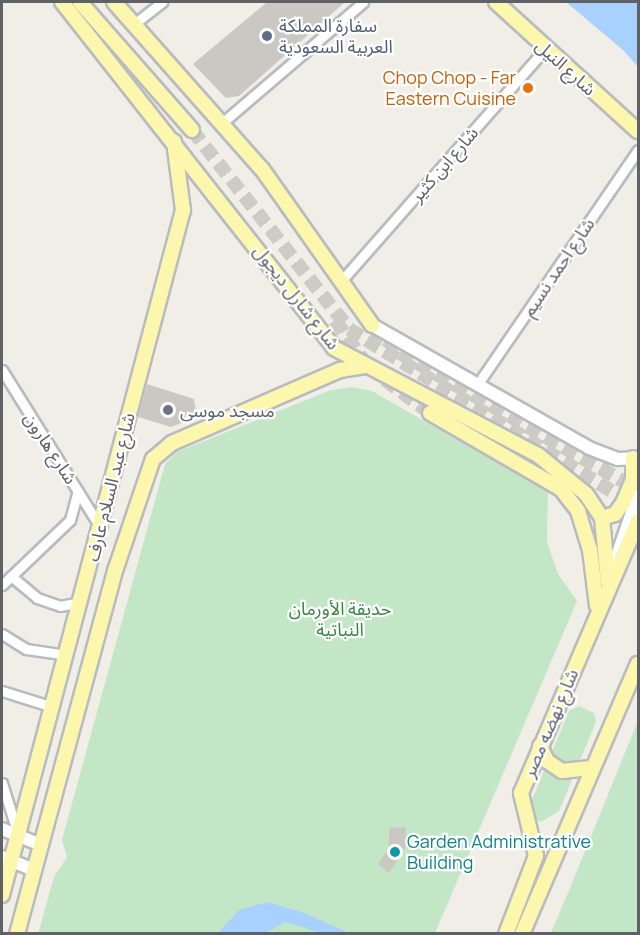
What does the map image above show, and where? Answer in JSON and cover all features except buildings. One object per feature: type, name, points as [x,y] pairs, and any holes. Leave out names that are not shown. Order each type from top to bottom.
[{"type":"main road","name":"شارع شارل ديجول","points":[[62,2],[173,136],[334,348],[557,467],[586,494],[602,518],[608,582]]},
{"type":"main road","points":[[80,2],[192,130]]},
{"type":"main road","points":[[114,2],[222,123],[342,279],[372,326]]},
{"type":"main road","name":"شارع النيل","points":[[496,2],[545,49],[639,131]]},
{"type":"main road","name":"شارع عبد السلام عارف","points":[[2,895],[6,859],[17,836],[68,655],[183,210],[173,136]]},
{"type":"main road","name":"شارع عبد السلام عارف","points":[[17,933],[126,532],[148,467],[165,447],[340,370],[371,366]]},
{"type":"main road","points":[[430,413],[566,495],[578,511],[590,550],[597,609]]},
{"type":"main road","points":[[602,518],[615,514],[626,497],[636,458]]},
{"type":"main road","name":"شارع نهضه مصر","points":[[506,933],[536,856],[520,793],[608,582],[639,521]]},
{"type":"main road","points":[[100,527],[126,532]]},
{"type":"main road","points":[[522,933],[639,664]]},
{"type":"main road","points":[[540,746],[547,761],[562,771],[593,768]]},
{"type":"street","points":[[134,24],[162,2]]},
{"type":"street","points":[[222,123],[363,2]]},
{"type":"street","name":"شارع ابن كثير","points":[[342,279],[545,49]]},
{"type":"street","name":"شارع احمد نسيم","points":[[477,385],[639,150]]},
{"type":"street","points":[[372,326],[589,448],[636,458]]},
{"type":"street","name":"شارع هارون","points":[[2,370],[5,384],[77,489],[100,527]]},
{"type":"street","points":[[2,585],[70,520],[77,489]]},
{"type":"street","points":[[608,582],[639,495]]},
{"type":"street","points":[[11,576],[37,598],[60,606],[81,602]]},
{"type":"street","points":[[2,634],[26,649],[68,655]]},
{"type":"street","points":[[2,691],[53,707]]},
{"type":"street","points":[[2,783],[17,836]]},
{"type":"street","points":[[2,830],[41,845]]},
{"type":"street","points":[[6,859],[34,870]]},
{"type":"green space","name":"حديقة الأورمان النباتية","points":[[352,387],[372,391],[548,492],[547,542],[558,574],[577,601],[435,933],[38,934],[54,877],[67,857],[62,840],[165,464],[177,452],[331,390]]},
{"type":"green space","points":[[579,706],[594,713],[596,722],[559,811],[541,822],[532,817],[529,807],[569,711]]},
{"type":"green space","points":[[638,721],[638,933],[551,933],[572,883]]},
{"type":"water","points":[[566,2],[638,2],[638,67],[623,50]]},
{"type":"water","points":[[268,902],[304,913],[349,933],[320,933],[286,922],[265,933],[218,933],[239,910]]},
{"type":"tunnel","points":[[192,130],[349,329],[634,505]]},
{"type":"tunnel","points":[[335,320],[368,367],[430,413]]},
{"type":"tunnel","points":[[372,325],[400,353],[638,490]]},
{"type":"place","name":"سفارة المملكة العربية السعودية","points":[[267,36]]},
{"type":"place","name":"Chop Chop - Far Eastern Cuisine","points":[[528,88]]},
{"type":"place","name":"مسجد موسى","points":[[168,410]]},
{"type":"place","name":"Garden Administrative Building","points":[[395,852]]}]
